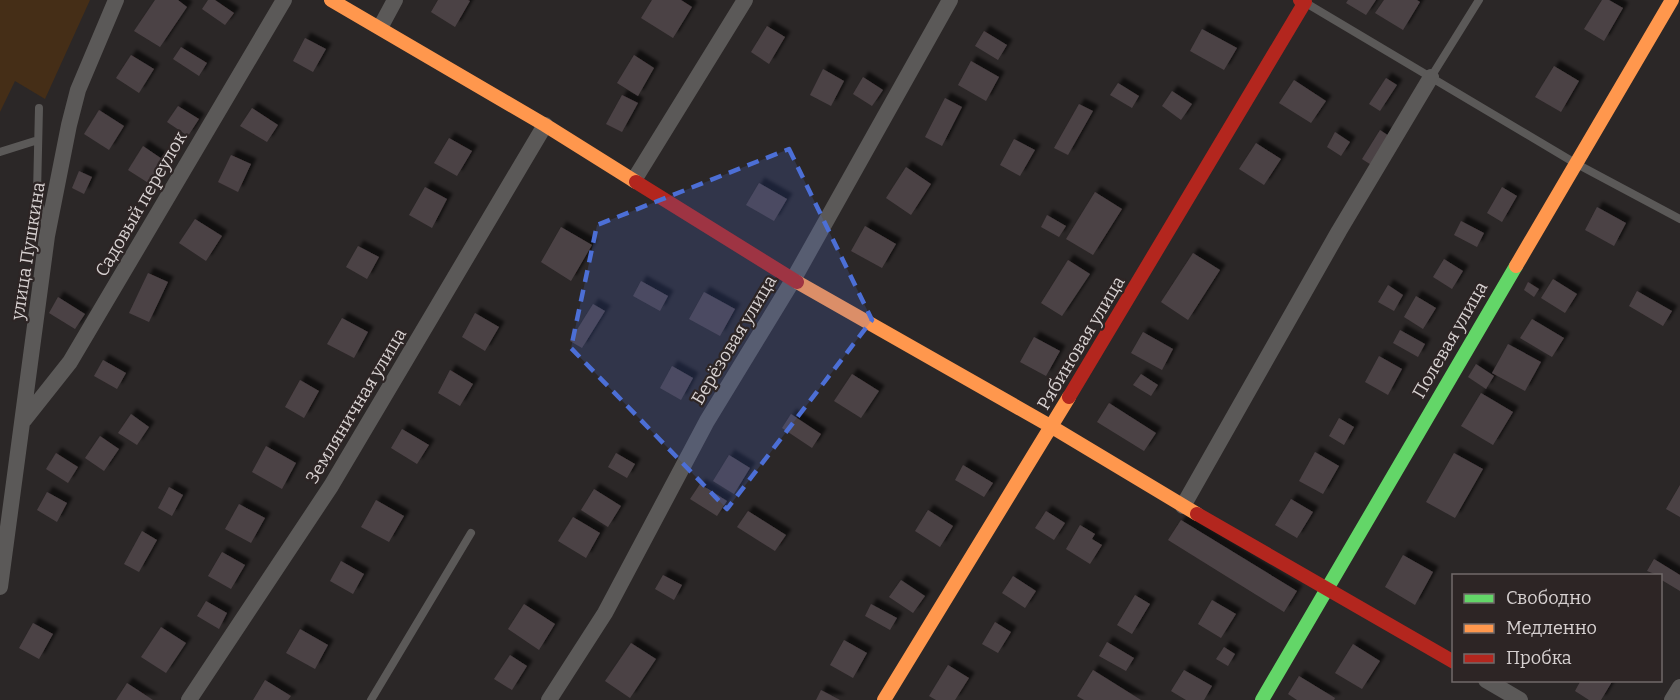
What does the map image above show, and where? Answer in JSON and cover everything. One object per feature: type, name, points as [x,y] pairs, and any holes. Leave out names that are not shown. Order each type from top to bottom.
[{"type":"street","name":"улица Пушкина","points":[[0,587],[48,236],[78,90],[116,0]]},
{"type":"street","name":"Садовый переулок","points":[[23,420],[70,362],[284,0]]},
{"type":"street","points":[[331,0],[381,26],[545,125],[794,280],[1052,427],[1183,507],[1452,661]]},
{"type":"street","points":[[381,26],[395,0]]},
{"type":"street","points":[[634,180],[745,0]]},
{"type":"street","name":"Берёзовая улица","points":[[549,700],[605,613],[707,421],[794,280],[950,0]]},
{"type":"street","name":"Полевая улица","points":[[1262,700],[1672,0]]},
{"type":"street","name":"Рябиновая улица","points":[[884,700],[1013,500],[1052,427],[1303,1]]},
{"type":"street","points":[[1183,507],[1339,231],[1431,77]]},
{"type":"street","name":"Земляничная улица","points":[[189,700],[331,486],[545,125]]},
{"type":"street","points":[[1488,682],[1520,700]]},
{"type":"street","points":[[1672,700],[1680,687]]},
{"type":"lane","points":[[1431,77],[1479,0]]},
{"type":"lane","points":[[1303,1],[1575,163],[1680,219]]},
{"type":"lane","points":[[39,108],[37,193],[48,236]]},
{"type":"lane","points":[[0,153],[38,140]]},
{"type":"lane","points":[[371,700],[471,533]]},
{"type":"highlighted area","points":[[789,149],[872,320],[727,509],[571,348],[597,225]]},
{"type":"shaded area","points":[[0,0],[90,0],[45,99],[15,81],[0,112]]},
{"type":"building","points":[[155,0],[178,0],[187,7],[160,47],[134,31]]},
{"type":"building","points":[[208,0],[215,0],[234,13],[225,25],[202,9]]},
{"type":"building","points":[[438,0],[470,1],[455,27],[431,12]]},
{"type":"building","points":[[652,0],[681,0],[692,7],[673,38],[641,18]]},
{"type":"building","points":[[1348,0],[1376,0],[1366,15],[1346,3]]},
{"type":"building","points":[[1384,0],[1417,0],[1420,2],[1403,30],[1375,13]]},
{"type":"building","points":[[1602,0],[1609,0],[1623,8],[1604,41],[1584,29]]},
{"type":"building","points":[[767,26],[785,37],[769,64],[751,52]]},
{"type":"building","points":[[1202,29],[1237,48],[1224,70],[1190,51]]},
{"type":"building","points":[[984,31],[1007,45],[998,60],[975,46]]},
{"type":"building","points":[[305,38],[326,49],[313,72],[293,61]]},
{"type":"building","points":[[181,47],[207,63],[199,76],[173,59]]},
{"type":"building","points":[[131,55],[154,69],[139,93],[116,78]]},
{"type":"building","points":[[634,55],[654,68],[638,96],[617,83]]},
{"type":"building","points":[[971,61],[999,77],[986,101],[958,85]]},
{"type":"building","points":[[1554,66],[1579,81],[1561,112],[1535,97]]},
{"type":"building","points":[[823,69],[844,81],[831,106],[810,95]]},
{"type":"building","points":[[863,77],[883,90],[872,106],[853,94]]},
{"type":"building","points":[[1386,78],[1397,85],[1380,111],[1369,104]]},
{"type":"building","points":[[1294,80],[1326,101],[1311,123],[1279,103]]},
{"type":"building","points":[[1118,83],[1139,96],[1132,108],[1110,95]]},
{"type":"building","points":[[1172,91],[1192,104],[1181,120],[1162,106]]},
{"type":"building","points":[[622,95],[638,103],[622,132],[606,124]]},
{"type":"building","points":[[945,98],[962,107],[942,146],[925,137]]},
{"type":"building","points":[[1079,104],[1093,111],[1068,155],[1054,148]]},
{"type":"building","points":[[178,106],[199,119],[188,136],[167,122]]},
{"type":"building","points":[[252,108],[278,125],[267,142],[240,126]]},
{"type":"building","points":[[99,110],[124,126],[109,150],[84,134]]},
{"type":"building","points":[[1380,130],[1392,138],[1373,166],[1362,159]]},
{"type":"building","points":[[1335,132],[1350,142],[1341,156],[1327,147]]},
{"type":"building","points":[[449,138],[472,151],[457,176],[434,163]]},
{"type":"building","points":[[1014,139],[1035,150],[1020,176],[1000,165]]},
{"type":"building","points":[[1256,143],[1281,159],[1264,185],[1239,169]]},
{"type":"building","points":[[143,146],[165,161],[150,184],[128,170]]},
{"type":"building","points":[[231,155],[251,164],[238,192],[218,182]]},
{"type":"building","points":[[906,167],[931,184],[911,215],[886,198]]},
{"type":"building","points":[[79,171],[92,177],[84,194],[72,188]]},
{"type":"building","points":[[759,183],[787,199],[774,221],[746,205]]},
{"type":"building","points":[[425,187],[447,199],[432,228],[409,215]]},
{"type":"building","points":[[1502,187],[1517,196],[1502,222],[1487,213]]},
{"type":"building","points":[[1095,192],[1122,209],[1093,255],[1066,239]]},
{"type":"building","points":[[1597,207],[1626,223],[1614,246],[1585,230]]},
{"type":"building","points":[[1047,215],[1066,226],[1059,237],[1041,227]]},
{"type":"building","points":[[195,219],[222,236],[206,261],[179,243]]},
{"type":"building","points":[[1461,221],[1484,233],[1477,247],[1454,235]]},
{"type":"building","points":[[865,226],[896,244],[882,268],[851,251]]},
{"type":"building","points":[[561,227],[592,245],[571,281],[541,262]]},
{"type":"building","points":[[358,246],[379,257],[367,279],[346,267]]},
{"type":"building","points":[[1193,253],[1220,270],[1188,320],[1161,302]]},
{"type":"building","points":[[1444,259],[1463,271],[1452,289],[1433,277]]},
{"type":"building","points":[[1068,260],[1090,274],[1062,316],[1041,303]]},
{"type":"building","points":[[148,273],[168,282],[149,322],[129,313]]},
{"type":"building","points":[[1553,279],[1577,294],[1565,313],[1541,298]]},
{"type":"building","points":[[641,281],[668,296],[660,311],[633,296]]},
{"type":"building","points":[[1528,282],[1539,289],[1534,297],[1524,290]]},
{"type":"building","points":[[1388,285],[1403,295],[1394,311],[1378,302]]},
{"type":"building","points":[[1637,291],[1672,311],[1663,326],[1629,306]]},
{"type":"building","points":[[704,292],[735,309],[720,336],[689,319]]},
{"type":"building","points":[[1416,296],[1436,308],[1423,329],[1404,317]]},
{"type":"building","points":[[58,297],[85,314],[75,329],[49,313]]},
{"type":"building","points":[[593,304],[605,311],[582,348],[570,341]]},
{"type":"building","points":[[475,313],[499,327],[485,351],[462,337]]},
{"type":"building","points":[[342,318],[368,332],[354,358],[327,344]]},
{"type":"building","points":[[1532,319],[1564,338],[1552,357],[1520,338]]},
{"type":"building","points":[[1400,330],[1425,344],[1418,357],[1393,343]]},
{"type":"building","points":[[1143,332],[1173,349],[1162,370],[1131,353]]},
{"type":"building","points":[[1034,337],[1060,351],[1046,376],[1020,362]]},
{"type":"building","points":[[1508,344],[1541,362],[1525,391],[1492,373]]},
{"type":"building","points":[[1379,356],[1402,369],[1388,395],[1365,382]]},
{"type":"building","points":[[103,360],[126,373],[117,389],[94,376]]},
{"type":"building","points":[[1476,364],[1494,376],[1486,389],[1468,377]]},
{"type":"building","points":[[672,366],[693,378],[681,400],[660,388]]},
{"type":"building","points":[[450,370],[473,384],[460,406],[438,393]]},
{"type":"building","points":[[852,374],[879,391],[861,418],[834,401]]},
{"type":"building","points":[[1141,374],[1158,385],[1151,396],[1133,385]]},
{"type":"building","points":[[300,380],[319,391],[304,418],[285,407]]},
{"type":"building","points":[[1481,393],[1513,412],[1493,445],[1461,426]]},
{"type":"building","points":[[1109,403],[1156,433],[1144,451],[1097,422]]},
{"type":"building","points":[[131,414],[149,427],[137,445],[118,433]]},
{"type":"building","points":[[791,414],[821,434],[812,448],[782,428]]},
{"type":"building","points":[[1339,418],[1354,427],[1344,445],[1329,436]]},
{"type":"building","points":[[402,429],[429,445],[417,464],[391,448]]},
{"type":"building","points":[[100,436],[119,449],[104,471],[85,458]]},
{"type":"building","points":[[266,446],[296,463],[282,489],[252,472]]},
{"type":"building","points":[[1315,452],[1339,466],[1323,494],[1299,481]]},
{"type":"building","points":[[56,453],[78,467],[68,483],[46,469]]},
{"type":"building","points":[[616,453],[635,464],[627,478],[608,467]]},
{"type":"building","points":[[1454,453],[1483,469],[1455,518],[1426,502]]},
{"type":"building","points":[[729,455],[750,468],[734,494],[713,481]]},
{"type":"building","points":[[963,465],[993,483],[984,497],[955,480]]},
{"type":"building","points":[[700,484],[727,501],[717,516],[690,499]]},
{"type":"building","points":[[1680,485],[1680,517],[1666,509]]},
{"type":"building","points":[[169,487],[183,495],[172,516],[158,508]]},
{"type":"building","points":[[594,489],[621,506],[608,527],[581,510]]},
{"type":"building","points":[[47,492],[67,503],[57,522],[37,510]]},
{"type":"building","points":[[1291,499],[1313,512],[1297,538],[1275,525]]},
{"type":"building","points":[[376,500],[404,516],[389,542],[361,527]]},
{"type":"building","points":[[239,504],[265,518],[251,543],[225,529]]},
{"type":"building","points":[[928,510],[953,526],[940,547],[915,531]]},
{"type":"building","points":[[748,511],[786,535],[775,551],[737,527]]},
{"type":"building","points":[[1046,511],[1065,523],[1054,540],[1035,528]]},
{"type":"building","points":[[573,517],[600,533],[586,558],[558,541]]},
{"type":"building","points":[[1181,520],[1297,591],[1284,612],[1168,540]]},
{"type":"building","points":[[1080,525],[1095,534],[1092,539],[1102,545],[1090,564],[1066,549]]},
{"type":"building","points":[[142,531],[157,540],[139,572],[124,564]]},
{"type":"building","points":[[222,552],[245,565],[231,589],[208,576]]},
{"type":"building","points":[[1403,555],[1433,572],[1415,605],[1385,587]]},
{"type":"building","points":[[1654,559],[1680,575],[1680,591],[1662,580],[1662,574],[1647,571]]},
{"type":"building","points":[[341,561],[364,574],[353,594],[330,581]]},
{"type":"building","points":[[663,575],[682,585],[674,600],[655,589]]},
{"type":"building","points":[[1013,576],[1036,591],[1025,608],[1002,593]]},
{"type":"building","points":[[901,580],[925,596],[913,613],[889,597]]},
{"type":"building","points":[[1135,595],[1150,604],[1132,634],[1117,625]]},
{"type":"building","points":[[1212,600],[1236,614],[1221,638],[1198,624]]},
{"type":"building","points":[[206,601],[227,613],[219,629],[197,616]]},
{"type":"building","points":[[524,604],[555,624],[539,650],[508,629]]},
{"type":"building","points":[[871,604],[897,618],[890,630],[865,616]]},
{"type":"building","points":[[995,622],[1011,632],[998,653],[982,644]]},
{"type":"building","points":[[33,623],[53,634],[39,659],[19,648]]},
{"type":"building","points":[[161,627],[186,643],[166,673],[141,657]]},
{"type":"building","points":[[300,629],[328,645],[315,669],[286,653]]},
{"type":"building","points":[[844,640],[867,653],[853,678],[830,665]]},
{"type":"building","points":[[1107,642],[1134,658],[1126,671],[1099,656]]},
{"type":"building","points":[[631,643],[656,659],[630,698],[605,681]]},
{"type":"building","points":[[1353,644],[1380,661],[1362,689],[1335,673]]},
{"type":"building","points":[[1224,647],[1235,654],[1228,666],[1216,659]]},
{"type":"building","points":[[510,655],[527,666],[512,690],[494,679]]},
{"type":"building","points":[[948,665],[969,678],[955,700],[936,700],[929,696]]},
{"type":"building","points":[[1093,670],[1141,700],[1084,700],[1077,696]]},
{"type":"building","points":[[1184,670],[1212,686],[1204,700],[1186,700],[1171,691]]},
{"type":"building","points":[[1299,676],[1335,698],[1334,700],[1297,700],[1288,694]]},
{"type":"building","points":[[265,680],[291,696],[288,700],[253,700]]},
{"type":"building","points":[[1580,682],[1612,682],[1601,700],[1589,700],[1575,691]]},
{"type":"building","points":[[127,683],[153,700],[116,700]]},
{"type":"building","points":[[821,690],[840,700],[816,700]]},
{"type":"traffic: fast","points":[[1262,700],[1516,266]]},
{"type":"traffic: slow","points":[[331,0],[545,125],[636,182]]},
{"type":"traffic: slow","points":[[1516,266],[1672,0]]},
{"type":"traffic: slow","points":[[797,282],[1052,427],[1197,514]]},
{"type":"traffic: slow","points":[[884,700],[1069,397]]},
{"type":"traffic: jam","points":[[1069,397],[1305,2],[1300,0]]},
{"type":"traffic: jam","points":[[636,182],[797,282]]},
{"type":"traffic: jam","points":[[1197,514],[1452,661]]}]
